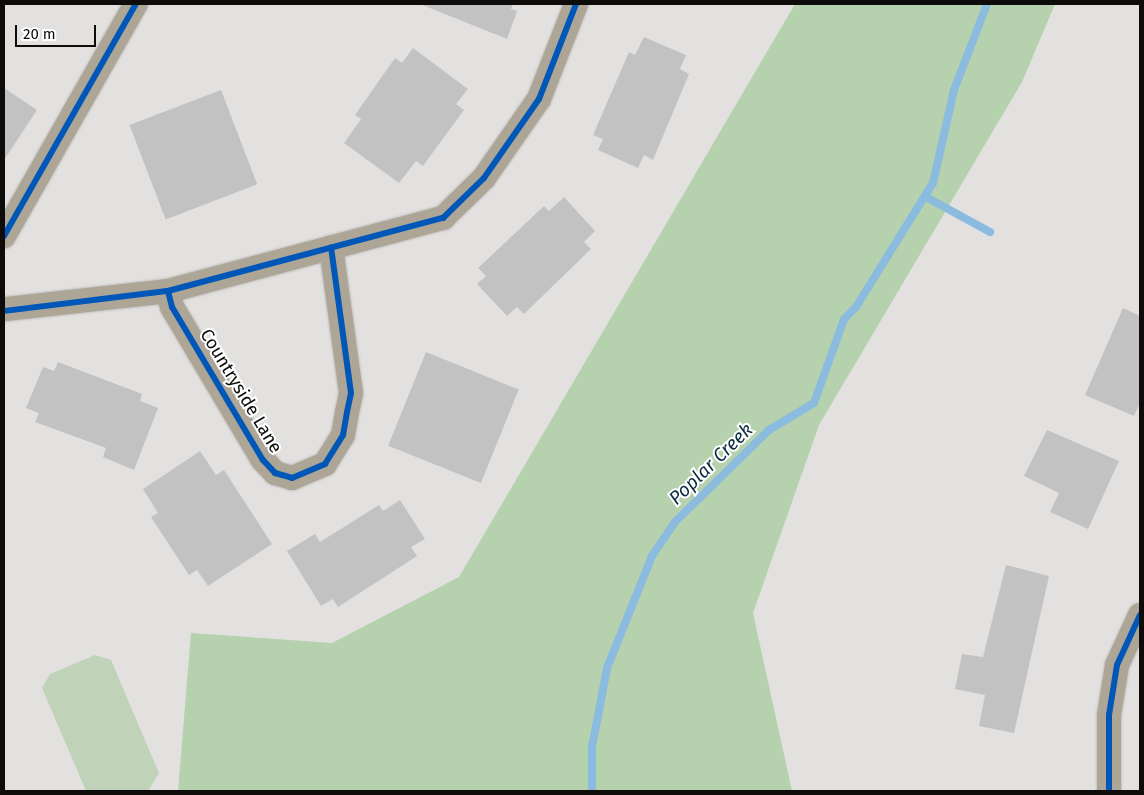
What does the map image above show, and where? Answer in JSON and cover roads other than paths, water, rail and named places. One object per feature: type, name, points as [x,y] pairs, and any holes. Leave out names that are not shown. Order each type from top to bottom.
[{"type":"street","points":[[4,236],[136,4]]},
{"type":"street","points":[[5,308],[168,291],[443,218],[462,204],[539,99],[576,4]]},
{"type":"street","name":"Countryside Lane","points":[[168,291],[172,307],[264,460],[275,473],[292,478],[325,464],[343,435],[348,412],[350,393],[331,247]]},
{"type":"street","points":[[1109,791],[1109,715],[1117,665],[1140,615]]},
{"type":"waterway","name":"Poplar Creek","points":[[592,791],[592,747],[607,668],[652,556],[675,522],[769,430],[814,403],[844,319],[856,307],[933,183],[954,90],[987,4]]},
{"type":"waterway","points":[[926,197],[990,232]]}]
